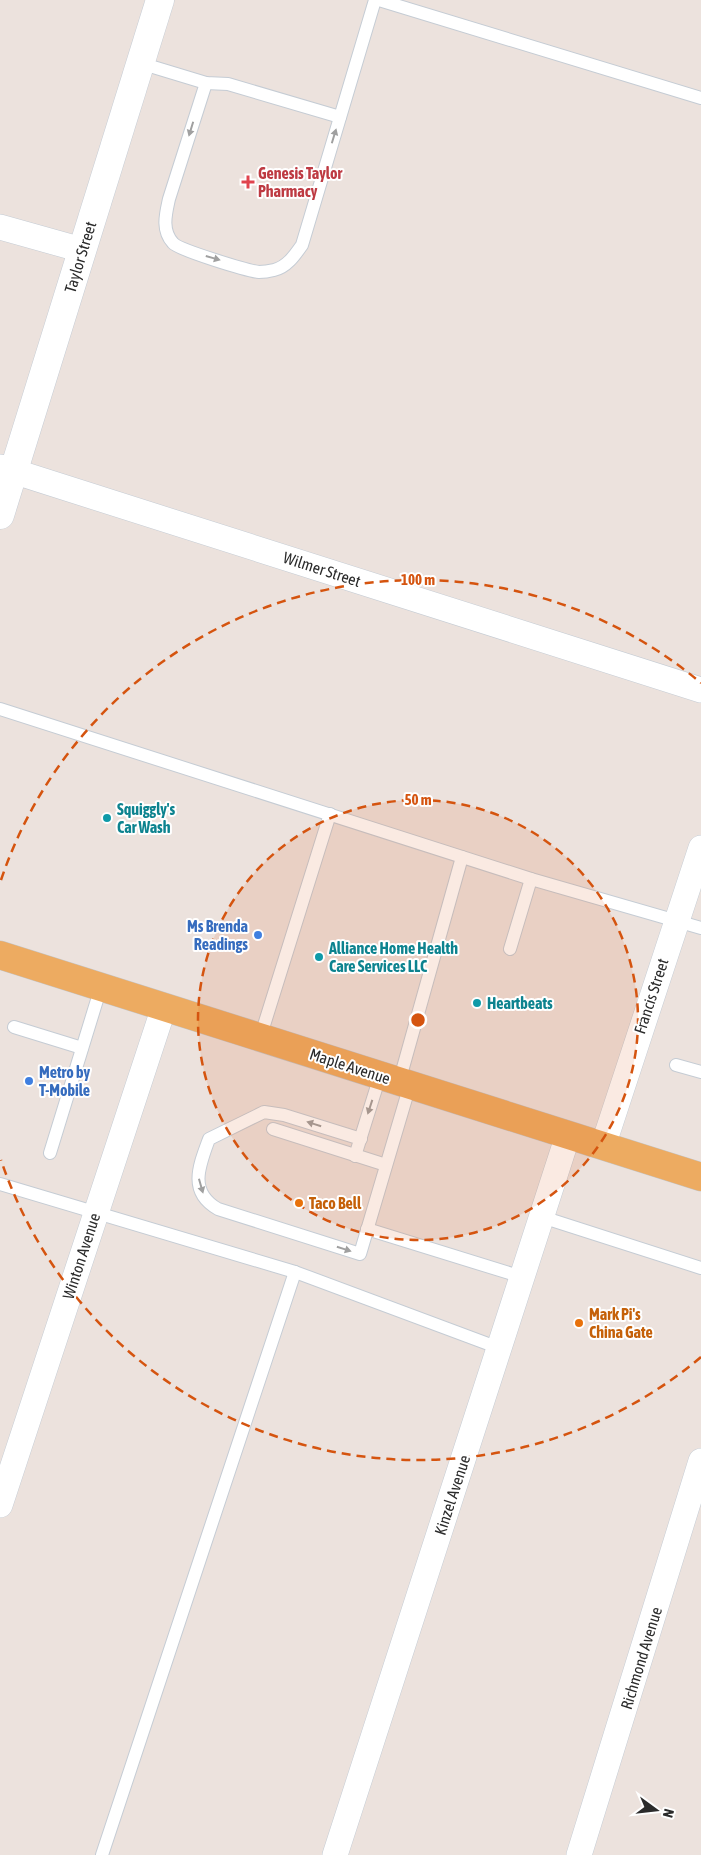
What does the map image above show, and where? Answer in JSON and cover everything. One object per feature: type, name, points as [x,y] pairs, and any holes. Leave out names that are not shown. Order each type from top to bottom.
[{"type":"main road","name":"Maple Avenue","points":[[0,955],[701,1177]]},
{"type":"street","name":"Taylor Street","points":[[0,515],[7,469],[82,250],[160,0]]},
{"type":"street","points":[[0,227],[82,250]]},
{"type":"street","name":"Wilmer Street","points":[[7,469],[701,690]]},
{"type":"street","name":"Francis Street","points":[[603,1146],[675,921],[701,848]]},
{"type":"street","name":"Winton Avenue","points":[[0,1505],[164,1007]]},
{"type":"street","name":"Kinzel Avenue","points":[[336,1855],[568,1135]]},
{"type":"street","name":"Richmond Avenue","points":[[579,1855],[701,1461]]},
{"type":"lane","points":[[206,83],[165,217],[166,232],[173,244],[189,251],[258,272],[276,270],[290,261],[302,245],[377,0],[701,98]]},
{"type":"lane","points":[[140,63],[206,83],[228,84],[340,117]]},
{"type":"lane","points":[[0,709],[531,879],[701,928]]},
{"type":"lane","points":[[260,1038],[330,814]]},
{"type":"lane","points":[[361,1138],[284,1115],[264,1112],[208,1139],[200,1164],[198,1184],[207,1203],[218,1209],[360,1254],[386,1165],[396,1081],[462,857]]},
{"type":"lane","points":[[510,949],[531,879]]},
{"type":"lane","points":[[50,1152],[100,987]]},
{"type":"lane","points":[[14,1026],[82,1048]]},
{"type":"lane","points":[[676,1065],[701,1072]]},
{"type":"lane","points":[[355,1156],[361,1138],[396,1081]]},
{"type":"lane","points":[[273,1129],[386,1165]]},
{"type":"lane","points":[[0,1184],[95,1214],[296,1272],[499,1348]]},
{"type":"lane","points":[[542,1217],[701,1268]]},
{"type":"lane","points":[[367,1229],[522,1277]]},
{"type":"lane","points":[[102,1855],[296,1272]]},
{"type":"place","name":"Genesis Taylor Pharmacy","points":[[248,182]]},
{"type":"place","name":"Squiggly's Car Wash","points":[[107,818]]},
{"type":"place","name":"Ms Brenda Readings","points":[[258,935]]},
{"type":"place","name":"Alliance Home Health Care Services LLC","points":[[319,957]]},
{"type":"place","name":"Heartbeats","points":[[477,1003]]},
{"type":"place","name":"Metro by T-Mobile","points":[[29,1081]]},
{"type":"place","name":"Taco Bell","points":[[299,1203]]},
{"type":"place","name":"Mark Pi's China Gate","points":[[579,1323]]}]
